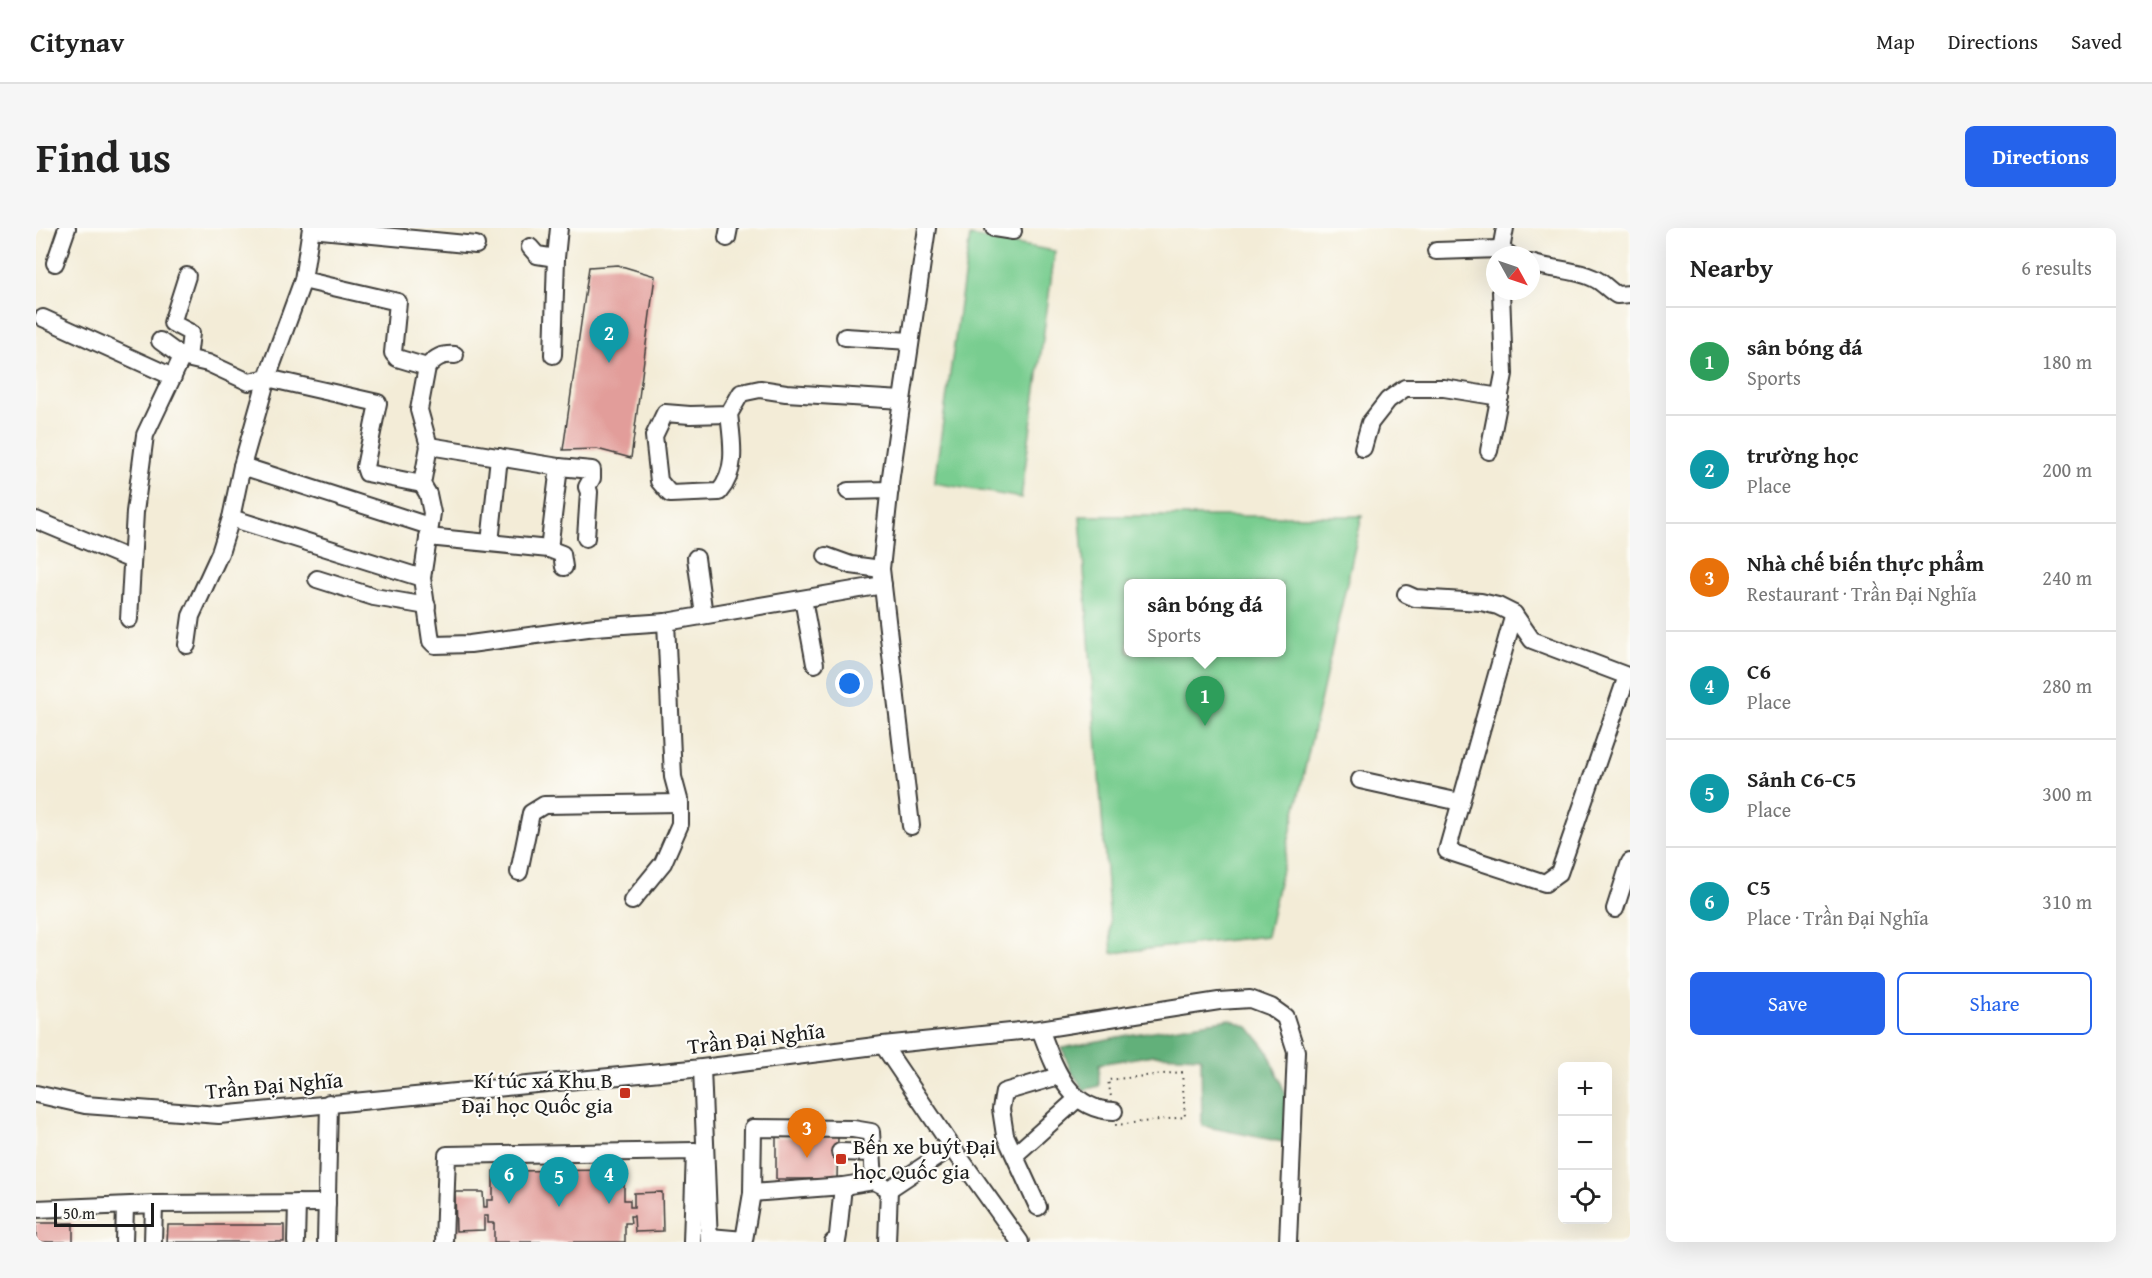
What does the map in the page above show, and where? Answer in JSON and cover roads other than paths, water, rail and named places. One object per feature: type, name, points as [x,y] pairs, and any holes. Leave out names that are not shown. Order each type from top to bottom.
[{"type":"street","points":[[55,263],[67,228]]},
{"type":"street","points":[[187,645],[191,616],[220,552],[267,378],[303,280],[311,228],[381,232],[476,245]]},
{"type":"street","points":[[553,355],[559,228]]},
{"type":"street","points":[[911,826],[882,577],[890,490],[927,228]]},
{"type":"street","points":[[994,228],[1013,231]]},
{"type":"street","points":[[1504,246],[1505,228]]},
{"type":"street","points":[[530,247],[537,255],[556,258]]},
{"type":"street","points":[[1436,251],[1486,252]]},
{"type":"street","points":[[1540,266],[1590,276],[1617,295],[1630,294]]},
{"type":"street","points":[[129,620],[132,560],[145,435],[173,377],[185,358],[191,333],[172,323],[187,276]]},
{"type":"street","points":[[303,280],[398,302],[393,353],[397,358],[427,367]]},
{"type":"street","points":[[1489,451],[1504,374],[1501,300]]},
{"type":"street","points":[[43,318],[173,377]]},
{"type":"street","points":[[845,337],[910,341]]},
{"type":"street","points":[[160,341],[185,358],[208,363],[249,382],[267,378],[378,403],[365,467],[367,473],[422,484]]},
{"type":"street","points":[[456,355],[443,354],[435,358],[427,367],[419,410],[429,446],[422,484],[428,494],[432,513],[422,578],[431,641],[435,645],[470,644],[595,627],[666,622],[803,599],[882,577]]},
{"type":"street","points":[[1363,448],[1370,423],[1389,400],[1405,388],[1444,388],[1500,397]]},
{"type":"street","points":[[729,414],[665,413],[654,436],[659,481],[670,494],[719,492],[724,486],[730,476],[733,451],[729,414],[741,393],[760,389],[786,393],[902,400]]},
{"type":"street","points":[[429,446],[592,471],[592,478],[587,487],[589,492],[586,532]]},
{"type":"street","points":[[490,543],[499,457]]},
{"type":"street","points":[[242,466],[428,531],[490,543],[549,549],[562,554],[564,567]]},
{"type":"street","points":[[549,549],[559,467]]},
{"type":"street","points":[[848,491],[890,490]]},
{"type":"street","points":[[231,518],[422,578]]},
{"type":"street","points":[[36,520],[132,560]]},
{"type":"street","points":[[826,556],[882,577]]},
{"type":"street","points":[[696,558],[704,615]]},
{"type":"street","points":[[317,579],[374,597],[427,606]]},
{"type":"street","points":[[1407,594],[1415,598],[1481,602],[1498,606],[1515,614],[1532,640],[1629,676],[1559,873],[1545,883],[1447,851],[1515,614]]},
{"type":"street","points":[[803,599],[814,664]]},
{"type":"street","points":[[632,901],[663,863],[681,824],[680,803],[673,777],[666,622]]},
{"type":"street","points":[[1360,780],[1460,802]]},
{"type":"street","points":[[519,872],[531,813],[544,805],[680,803]]},
{"type":"street","points":[[1615,909],[1630,862]]},
{"type":"street","name":"Trần Đại Nghĩa","points":[[36,1094],[85,1105],[219,1115],[702,1068],[883,1045],[1040,1029],[1219,1001],[1250,999],[1271,1007],[1285,1017],[1296,1052],[1288,1242]]},
{"type":"street","points":[[1040,1029],[1059,1076],[1077,1099],[1104,1111],[1114,1111]]},
{"type":"street","points":[[883,1045],[1020,1242]]},
{"type":"street","points":[[702,1068],[710,1240],[746,1241],[752,1192],[753,1128],[853,1129],[871,1132],[873,1181]]},
{"type":"street","points":[[1038,1207],[1016,1154],[1005,1135],[1001,1109],[1004,1092],[1059,1076]]},
{"type":"street","points":[[1016,1154],[1077,1099]]},
{"type":"street","points":[[326,1242],[328,1103]]},
{"type":"street","points":[[889,1190],[952,1147]]},
{"type":"street","points":[[444,1242],[447,1155],[695,1151],[692,1242]]},
{"type":"street","points":[[840,1152],[872,1153]]},
{"type":"street","points":[[752,1192],[843,1186],[873,1181],[889,1190]]},
{"type":"street","points":[[832,1242],[837,1241],[843,1186]]},
{"type":"street","points":[[887,1242],[889,1190]]},
{"type":"street","points":[[296,1242],[297,1203]]},
{"type":"street","points":[[36,1209],[154,1204],[327,1203]]},
{"type":"street","points":[[153,1242],[154,1204]]},
{"type":"street","points":[[124,1242],[125,1206]]},
{"type":"place","name":"trường học","points":[[609,363]]},
{"type":"place","name":"sân bóng đá","points":[[1205,726]]},
{"type":"place","name":"Kí túc xá Khu B Đại học Quốc gia","points":[[625,1093]]},
{"type":"place","name":"Nhà chế biến thực phẩm","points":[[807,1158]]},
{"type":"place","name":"Bến xe buýt Đại học Quốc gia","points":[[841,1159]]},
{"type":"place","name":"C5","points":[[509,1204]]},
{"type":"place","name":"C6","points":[[609,1204]]},
{"type":"place","name":"Sảnh C6-C5","points":[[559,1207]]}]
